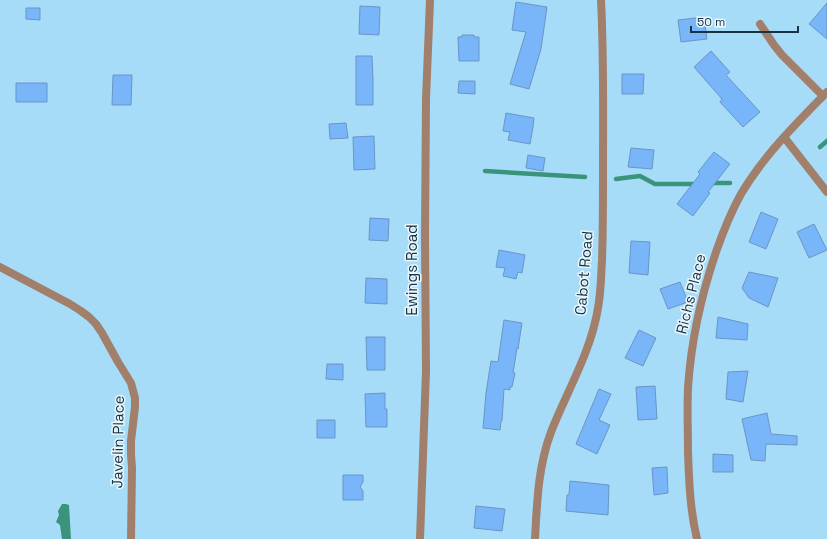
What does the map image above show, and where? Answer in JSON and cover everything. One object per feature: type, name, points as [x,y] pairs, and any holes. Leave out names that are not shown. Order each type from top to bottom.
[{"type":"street","name":"Ewings Road","points":[[420,539],[426,371],[426,107],[430,0]]},
{"type":"street","name":"Cabot Road","points":[[536,539],[537,497],[544,456],[555,422],[586,351],[593,331],[598,308],[602,232],[603,37],[601,0]]},
{"type":"street","points":[[760,24],[782,55],[825,94]]},
{"type":"street","name":"Richs Place","points":[[697,539],[690,493],[688,414],[690,367],[701,302],[720,243],[741,194],[772,151],[825,94]]},
{"type":"street","points":[[784,137],[827,192]]},
{"type":"street","name":"Javelin Place","points":[[0,267],[70,304],[89,317],[102,333],[131,383],[135,407],[131,441],[131,539]]},
{"type":"shaded area","points":[[62,504],[69,505],[71,539],[62,539],[60,525],[56,522],[59,515],[58,511]]},
{"type":"building","points":[[516,2],[547,7],[541,49],[529,89],[510,84],[526,32],[512,30]]},
{"type":"building","points":[[827,3],[827,39],[809,24]]},
{"type":"building","points":[[360,6],[380,7],[379,35],[359,34]]},
{"type":"building","points":[[26,8],[40,8],[40,20],[26,19]]},
{"type":"building","points":[[704,17],[707,39],[681,42],[678,20]]},
{"type":"building","points":[[462,35],[474,35],[474,37],[479,37],[479,61],[459,61],[458,37],[462,37]]},
{"type":"building","points":[[711,51],[730,72],[726,75],[760,112],[743,127],[720,102],[722,99],[694,67]]},
{"type":"building","points":[[356,56],[372,56],[373,105],[356,105]]},
{"type":"building","points":[[622,74],[644,74],[643,94],[622,94]]},
{"type":"building","points":[[113,75],[132,75],[131,105],[112,105]]},
{"type":"building","points":[[459,81],[475,81],[475,94],[458,93]]},
{"type":"building","points":[[16,83],[47,83],[47,102],[16,102]]},
{"type":"building","points":[[506,113],[534,118],[530,144],[508,140],[510,132],[503,131]]},
{"type":"building","points":[[346,123],[348,138],[330,139],[329,124]]},
{"type":"building","points":[[374,136],[375,169],[354,170],[353,137]]},
{"type":"building","points":[[631,148],[654,150],[652,169],[628,167]]},
{"type":"building","points":[[714,152],[730,164],[708,192],[710,193],[693,216],[677,204],[700,174],[698,172]]},
{"type":"building","points":[[528,155],[545,158],[543,171],[526,168]]},
{"type":"building","points":[[761,212],[778,219],[766,249],[749,242]]},
{"type":"building","points":[[370,218],[389,219],[388,241],[369,240]]},
{"type":"building","points":[[814,224],[827,250],[809,258],[797,232]]},
{"type":"building","points":[[631,241],[650,242],[648,275],[629,273]]},
{"type":"building","points":[[499,250],[525,255],[522,273],[518,272],[516,279],[503,276],[505,268],[496,267]]},
{"type":"building","points":[[749,272],[778,278],[768,307],[749,298],[742,288]]},
{"type":"building","points":[[366,278],[387,279],[387,304],[365,303]]},
{"type":"building","points":[[680,282],[688,302],[668,309],[660,289]]},
{"type":"building","points":[[718,317],[748,324],[747,340],[716,338]]},
{"type":"building","points":[[504,320],[522,323],[512,387],[510,387],[510,390],[504,389],[500,430],[483,428],[491,361],[498,362]]},
{"type":"building","points":[[639,330],[656,338],[643,366],[625,358]]},
{"type":"building","points":[[366,337],[385,337],[385,370],[367,370]]},
{"type":"building","points":[[327,364],[343,364],[343,380],[326,379]]},
{"type":"building","points":[[748,371],[743,402],[726,399],[728,372]]},
{"type":"building","points":[[655,386],[657,419],[638,420],[636,387]]},
{"type":"building","points":[[599,389],[611,394],[599,420],[610,425],[597,454],[576,444]]},
{"type":"building","points":[[385,393],[387,427],[366,427],[365,394]]},
{"type":"building","points":[[767,413],[771,434],[797,436],[797,445],[766,444],[765,461],[751,460],[742,419]]},
{"type":"building","points":[[317,420],[335,420],[335,438],[317,438]]},
{"type":"building","points":[[713,454],[733,455],[733,472],[713,472]]},
{"type":"building","points":[[667,467],[668,493],[654,495],[652,468]]},
{"type":"building","points":[[343,475],[363,475],[363,482],[360,487],[363,491],[363,500],[343,500]]},
{"type":"building","points":[[570,481],[609,485],[608,515],[566,511]]},
{"type":"building","points":[[476,506],[505,509],[502,531],[474,528]]},
{"type":"waterway","points":[[820,147],[827,141]]},
{"type":"waterway","points":[[485,171],[585,177]]},
{"type":"waterway","points":[[616,179],[640,176],[655,184],[699,184]]},
{"type":"waterway","points":[[710,183],[730,183]]}]
